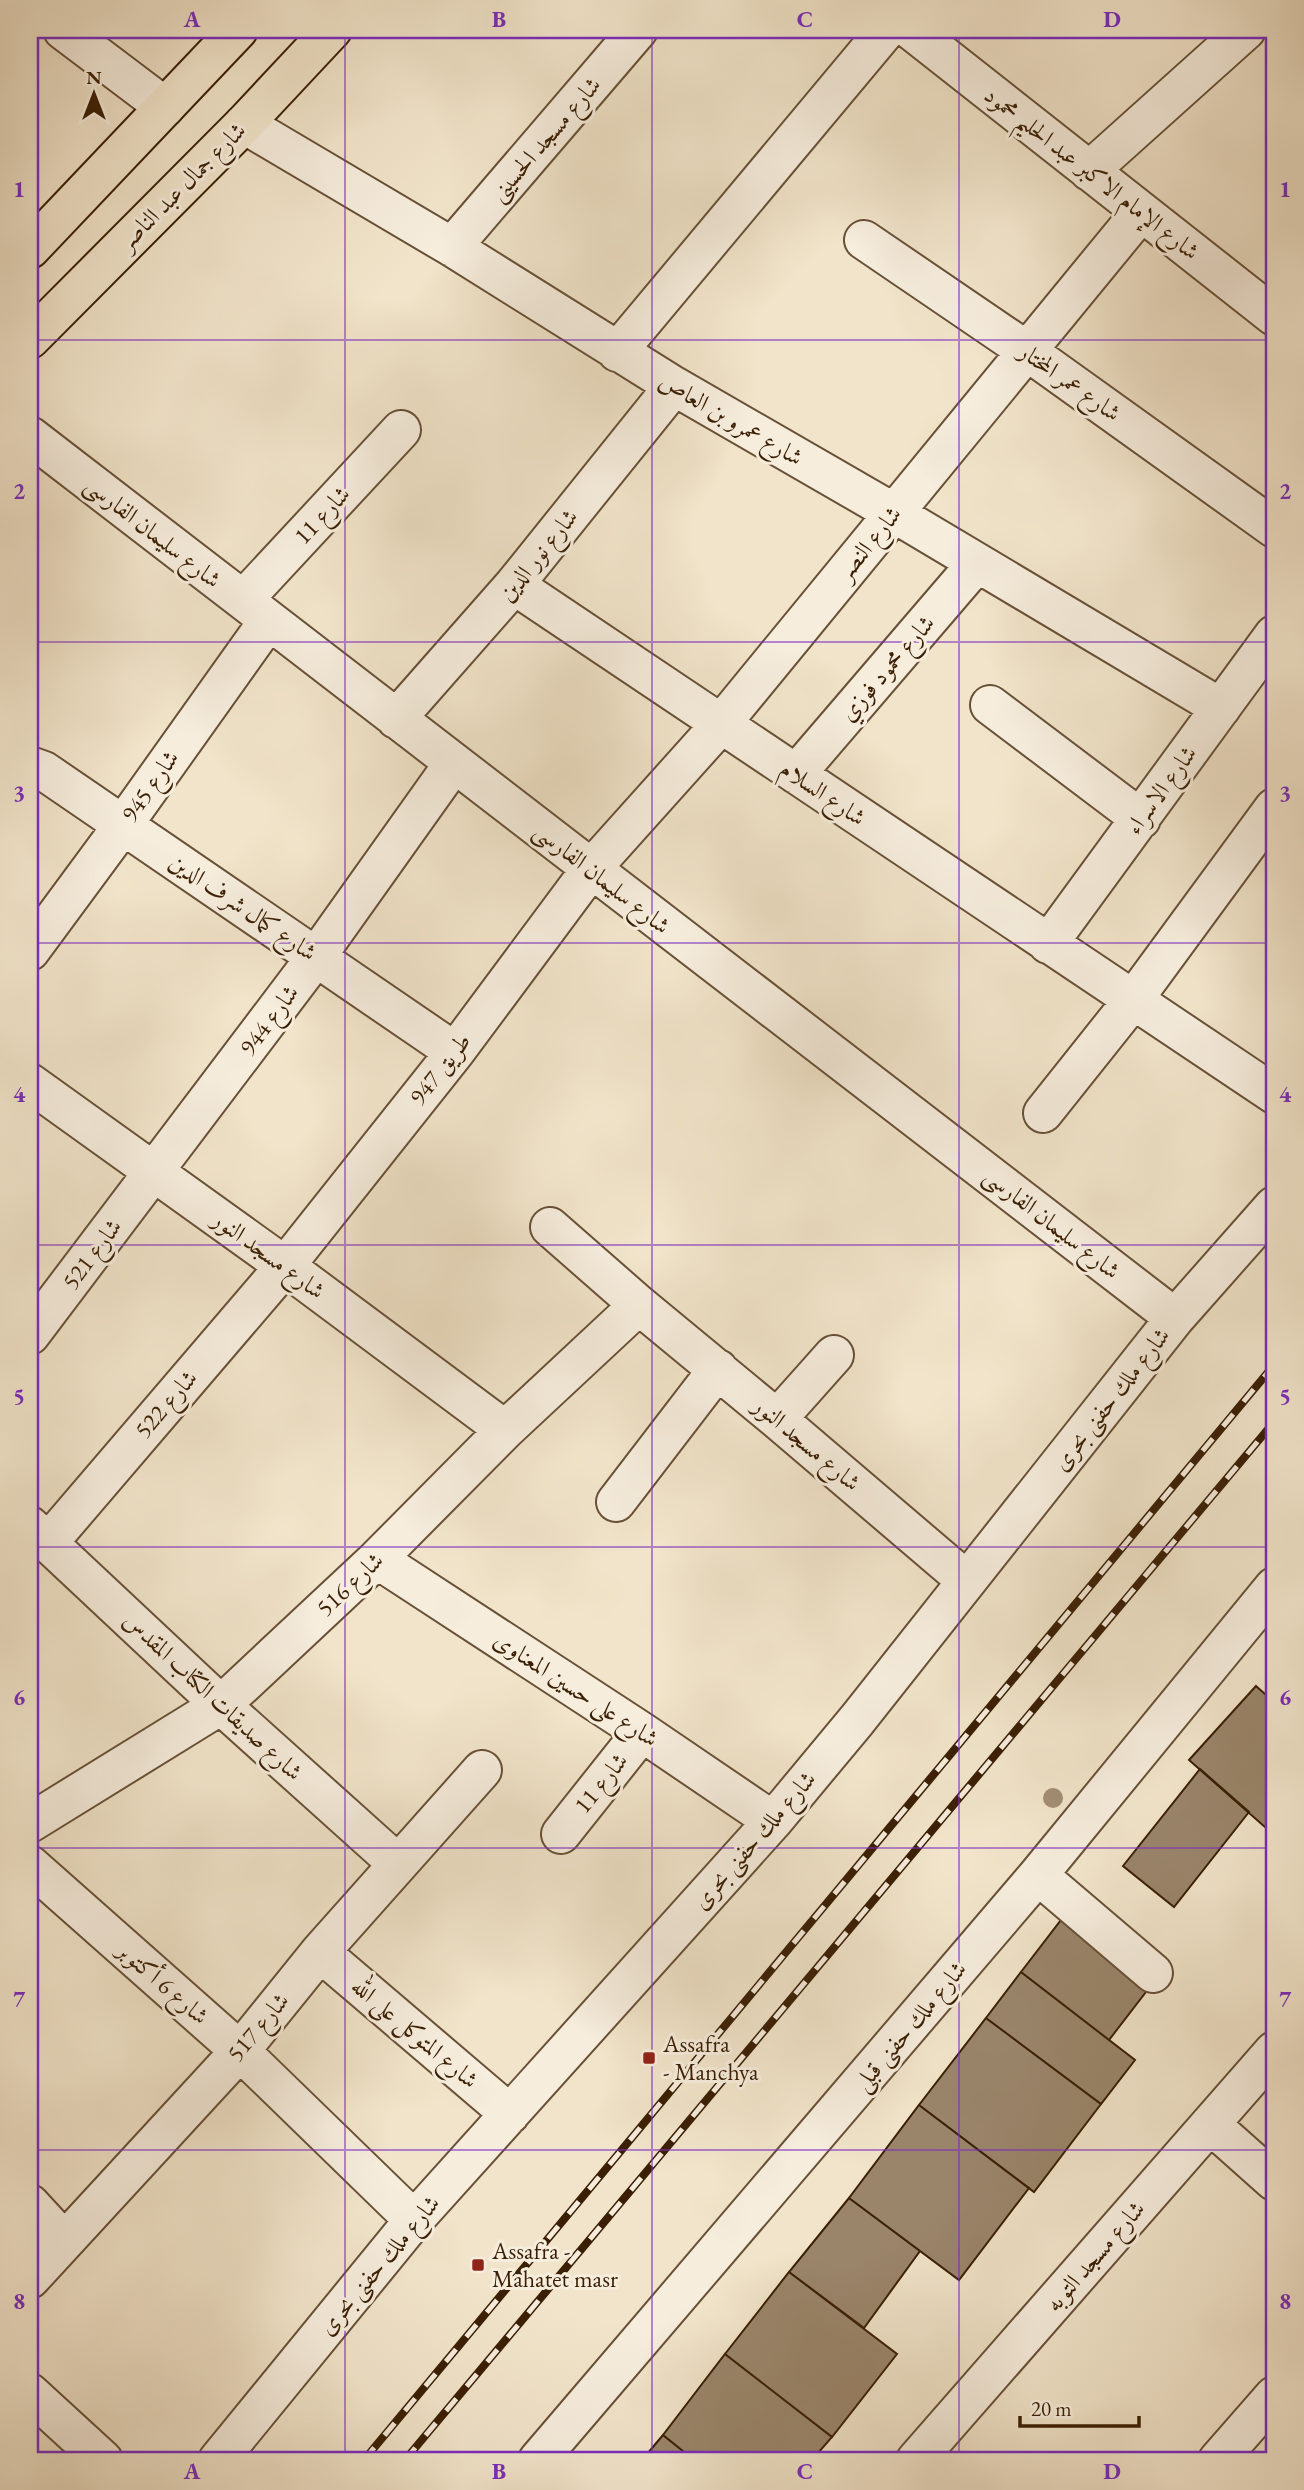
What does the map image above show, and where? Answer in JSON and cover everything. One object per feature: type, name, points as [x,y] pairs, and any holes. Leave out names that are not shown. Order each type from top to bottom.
[{"type":"main road","points":[[30,249],[238,30]]},
{"type":"main road","name":"شارع جمال عبد الناصر","points":[[30,339],[244,124],[332,30]]},
{"type":"street","points":[[63,30],[165,107]]},
{"type":"street","name":"شارع مسجد الحسينى","points":[[452,247],[638,30]]},
{"type":"street","points":[[617,352],[886,30]]},
{"type":"street","name":"شارع الإمام الاكبر عبد الحليم محمود","points":[[911,30],[1274,316]]},
{"type":"street","points":[[1089,171],[1246,30]]},
{"type":"street","name":"شارع عمرو بن العاص","points":[[244,124],[452,247],[617,352],[1221,708]]},
{"type":"street","name":"شارع النصر","points":[[591,869],[721,724],[1141,212]]},
{"type":"street","name":"شارع عمر المختار","points":[[864,240],[1027,351],[1274,528]]},
{"type":"street","name":"شارع نور الدين","points":[[396,719],[514,585],[674,386]]},
{"type":"street","name":"شارع 11","points":[[256,610],[401,430]]},
{"type":"street","name":"شارع سليمان الفارسى","points":[[30,436],[1175,1318]]},
{"type":"street","name":"شارع محمود فوزي","points":[[796,774],[977,562]]},
{"type":"street","name":"شارع السلام","points":[[514,585],[1274,1094]]},
{"type":"street","name":"شارع 945","points":[[30,951],[123,825],[256,610]]},
{"type":"street","name":"شارع الاسراء","points":[[1048,944],[1274,635]]},
{"type":"street","points":[[990,705],[1140,819]]},
{"type":"street","name":"شارع 944","points":[[154,1172],[316,957],[454,763]]},
{"type":"street","name":"شارع كمال شرف الدين","points":[[30,766],[44,771],[455,1052]]},
{"type":"street","points":[[1043,1113],[1133,1000],[1274,808]]},
{"type":"street","name":"طريق 947","points":[[285,1266],[455,1052],[591,869]]},
{"type":"street","name":"شارع مسجد النور","points":[[30,1083],[285,1266],[505,1430]]},
{"type":"street","name":"شارع 521","points":[[30,1335],[154,1172]]},
{"type":"street","name":"شارع ملك حفنى بحرى","points":[[218,2460],[414,2220],[773,1821],[1175,1318],[1274,1206]]},
{"type":"street","name":"شارع مسجد النور","points":[[550,1227],[967,1581]]},
{"type":"street","name":"شارع 522","points":[[39,1534],[285,1266]]},
{"type":"street","name":"شارع 516","points":[[30,1823],[221,1705],[377,1559],[505,1430],[639,1305]]},
{"type":"street","points":[[777,1419],[834,1355]]},
{"type":"street","points":[[616,1502],[718,1369]]},
{"type":"street","name":"شارع صديقات الكتاب المقدس","points":[[39,1534],[221,1705],[398,1864]]},
{"type":"street","name":"شارع على حسين المعناوى","points":[[377,1559],[773,1821]]},
{"type":"street","name":"شارع ملك حفنى قبلى","points":[[538,2460],[1038,1875],[1274,1587]]},
{"type":"street","name":"شارع 11","points":[[561,1834],[642,1732]]},
{"type":"street","name":"شارع 517","points":[[30,2279],[240,2051],[320,1952],[482,1770]]},
{"type":"street","name":"شارع 6 أكتوبر","points":[[30,1865],[240,2051],[414,2220]]},
{"type":"street","points":[[1038,1875],[1153,1973]]},
{"type":"street","name":"شارع المتوكل على الله","points":[[320,1952],[510,2114]]},
{"type":"street","name":"شارع مسجد التوبه","points":[[916,2460],[1274,2051]]},
{"type":"street","points":[[1210,2124],[1274,2181]]},
{"type":"street","points":[[30,2204],[64,2241]]},
{"type":"street","points":[[30,2393],[103,2460]]},
{"type":"street","points":[[1218,2460],[1274,2396]]},
{"type":"building","points":[[1256,1686],[1274,1702],[1274,1835],[1189,1760]]},
{"type":"building","points":[[1200,1769],[1249,1812],[1174,1907],[1123,1866]]},
{"type":"building","points":[[1061,1920],[1149,1988],[1109,2040],[1021,1972]]},
{"type":"building","points":[[1021,1972],[1135,2060],[1101,2104],[986,2018]]},
{"type":"building","points":[[986,2018],[1101,2104],[1034,2192],[919,2105]]},
{"type":"building","points":[[919,2105],[1029,2188],[959,2280],[849,2198]]},
{"type":"building","points":[[849,2198],[920,2251],[864,2328],[789,2272]]},
{"type":"building","points":[[789,2272],[897,2354],[832,2437],[725,2354]]},
{"type":"building","points":[[725,2354],[832,2437],[812,2460],[694,2460],[663,2435]]},
{"type":"building","points":[[663,2435],[694,2460],[642,2460]]},
{"type":"railway","points":[[364,2460],[1274,1365]]},
{"type":"railway","points":[[405,2460],[1274,1422]]},
{"type":"place","name":"Assafra - Manchya","points":[[649,2058]]},
{"type":"place","name":"Assafra - Mahatet masr","points":[[478,2265]]}]
